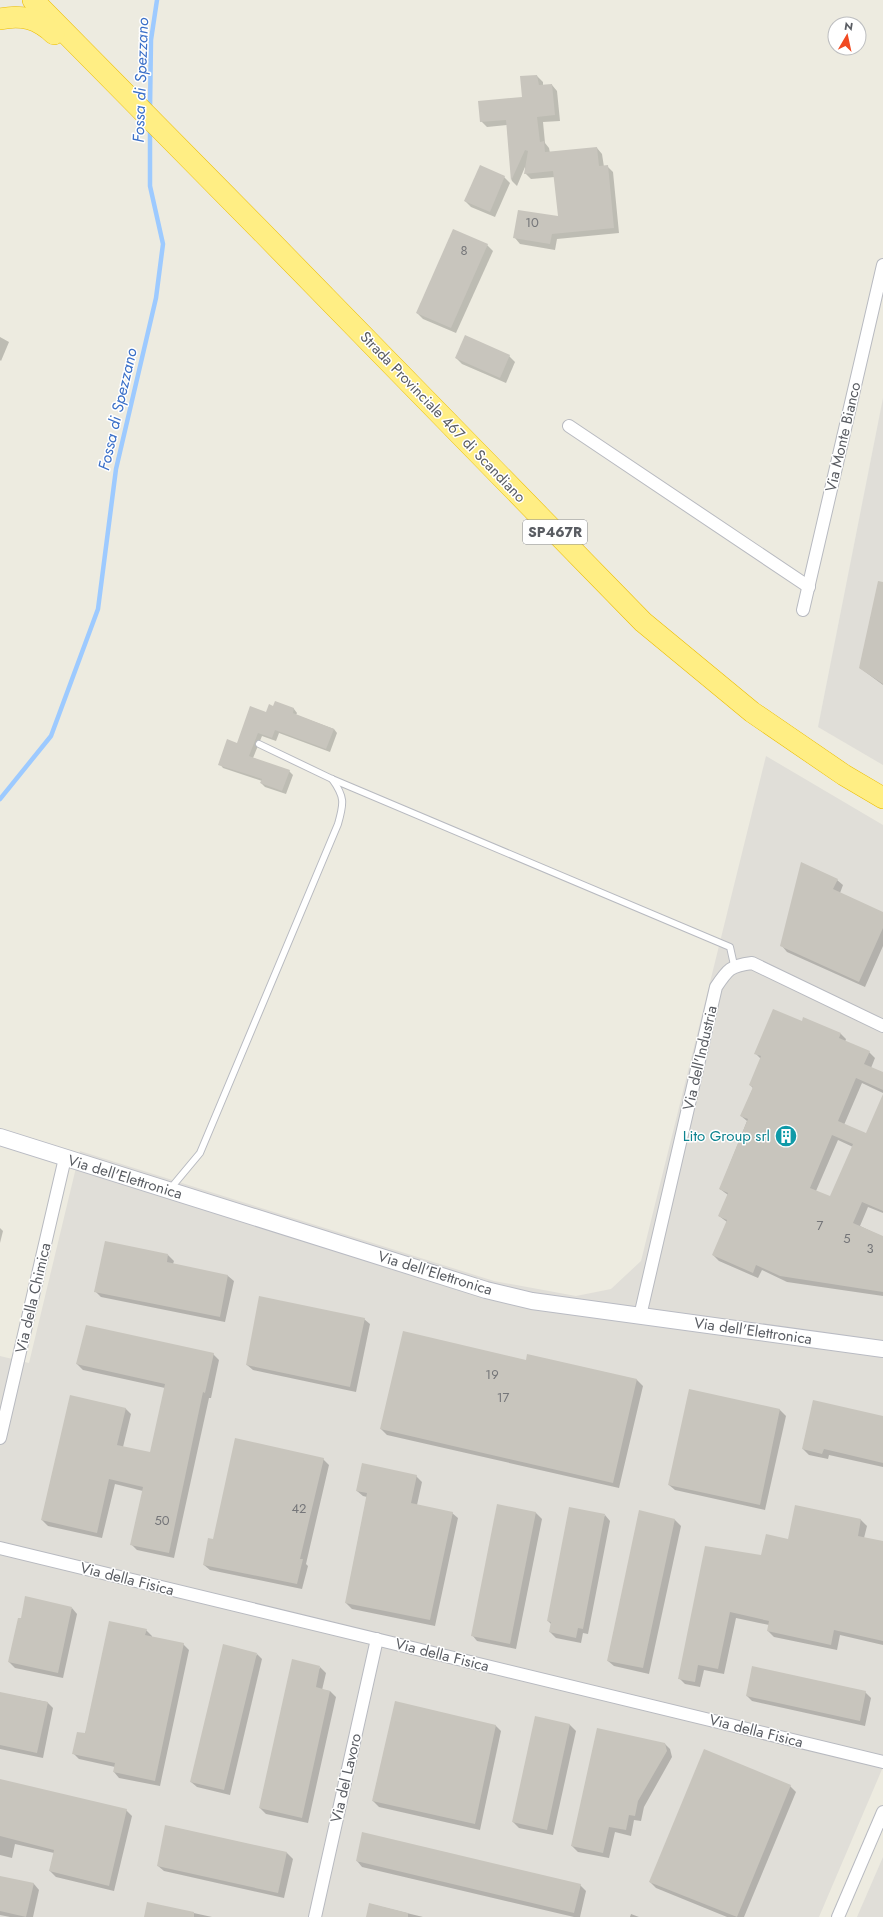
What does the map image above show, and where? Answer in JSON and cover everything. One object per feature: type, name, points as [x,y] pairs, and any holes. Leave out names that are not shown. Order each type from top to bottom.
[{"type":"highway","name":"Strada Provinciale 467 di Scandiano","points":[[33,0],[260,229],[643,622],[752,712],[844,775],[883,798]]},
{"type":"highway","points":[[46,0],[61,16],[68,35]]},
{"type":"highway","points":[[0,19],[8,17],[21,18],[43,24],[74,54],[91,59]]},
{"type":"street","name":"Via Monte Bianco","points":[[803,610],[883,265]]},
{"type":"street","points":[[569,426],[809,587]]},
{"type":"street","points":[[734,965],[752,963],[883,1026]]},
{"type":"street","name":"Via dell'Industria","points":[[640,1316],[716,987],[725,974],[734,965]]},
{"type":"street","name":"Via dell'Elettronica","points":[[0,1138],[486,1290],[532,1301],[883,1349]]},
{"type":"street","name":"Via della Chimica","points":[[0,1438],[65,1158]]},
{"type":"street","name":"Via della Fisica","points":[[0,1548],[883,1762]]},
{"type":"street","name":"Via del Lavoro","points":[[315,1917],[377,1639]]},
{"type":"street","points":[[838,1917],[883,1812]]},
{"type":"lane","points":[[259,744],[332,779],[730,948],[734,965]]},
{"type":"lane","points":[[169,1190],[200,1153],[338,824],[344,804],[340,791],[332,779]]},
{"type":"shaded area","points":[[883,398],[883,765],[818,727]]},
{"type":"shaded area","points":[[766,756],[883,825],[883,1767],[819,1917],[0,1917],[0,1356],[29,1363],[80,1151],[494,1281],[576,1296],[611,1289],[641,1261]]},
{"type":"shaded area","points":[[883,1857],[883,1917],[857,1917]]},
{"type":"building","points":[[537,75],[539,85],[552,84],[555,115],[537,117],[540,142],[544,141],[545,152],[597,147],[599,166],[608,165],[614,228],[552,234],[550,244],[513,238],[518,210],[558,216],[553,171],[524,174],[528,151],[525,150],[511,181],[506,120],[480,122],[478,101],[522,97],[520,76]]},
{"type":"building","points":[[480,165],[505,176],[490,212],[464,201]]},
{"type":"building","points":[[453,229],[488,244],[451,328],[416,313]]},
{"type":"building","points":[[465,335],[510,355],[500,378],[455,358]]},
{"type":"building","points":[[878,581],[883,582],[883,684],[859,668]]},
{"type":"building","points":[[275,701],[294,708],[293,713],[334,729],[326,749],[275,730],[272,738],[258,733],[249,756],[290,770],[282,791],[260,783],[262,779],[218,765],[227,739],[237,743],[250,706],[266,712],[269,704],[273,706]]},
{"type":"building","points":[[801,862],[838,879],[833,889],[883,912],[883,928],[859,982],[780,946]]},
{"type":"building","name":"Lito Group srl","points":[[773,1009],[802,1021],[803,1017],[841,1033],[839,1038],[870,1051],[864,1064],[883,1072],[883,1090],[856,1078],[838,1121],[866,1133],[883,1094],[883,1211],[862,1202],[853,1223],[883,1236],[883,1292],[780,1276],[756,1265],[753,1273],[712,1255],[727,1220],[718,1216],[728,1193],[719,1189],[748,1119],[740,1116],[753,1087],[749,1085],[761,1056],[754,1054]],"holes":[[[832,1135],[853,1144],[830,1196],[810,1188]]]},
{"type":"building","points":[[105,1241],[168,1254],[167,1262],[228,1275],[220,1317],[94,1292]]},
{"type":"building","points":[[259,1296],[365,1318],[350,1387],[246,1365]]},
{"type":"building","points":[[86,1325],[214,1353],[205,1393],[203,1392],[169,1553],[130,1545],[143,1487],[109,1479],[97,1533],[41,1520],[70,1395],[126,1408],[117,1445],[150,1452],[165,1384],[76,1364]]},
{"type":"building","points":[[403,1331],[526,1360],[527,1354],[637,1379],[613,1483],[380,1429]]},
{"type":"building","points":[[689,1389],[780,1409],[760,1505],[668,1485]]},
{"type":"building","points":[[813,1400],[883,1416],[883,1463],[824,1449],[822,1454],[802,1449]]},
{"type":"building","points":[[235,1438],[324,1458],[300,1559],[303,1559],[297,1584],[203,1565],[208,1538],[213,1539]]},
{"type":"building","points":[[362,1463],[417,1475],[411,1503],[453,1512],[430,1620],[345,1603],[367,1493],[356,1491]]},
{"type":"building","points":[[497,1504],[536,1512],[510,1644],[471,1636]]},
{"type":"building","points":[[795,1505],[861,1519],[858,1536],[883,1541],[883,1641],[834,1630],[831,1645],[767,1631],[769,1621],[730,1612],[718,1669],[698,1665],[695,1682],[678,1679],[705,1546],[761,1555],[766,1534],[788,1539]]},
{"type":"building","points":[[569,1507],[605,1514],[583,1629],[578,1628],[576,1638],[549,1632],[551,1622],[547,1621]]},
{"type":"building","points":[[639,1510],[675,1519],[643,1668],[607,1661]]},
{"type":"building","points":[[25,1596],[72,1607],[58,1673],[8,1662],[18,1618],[21,1618]]},
{"type":"building","points":[[109,1621],[147,1629],[145,1635],[184,1643],[155,1781],[113,1772],[115,1763],[72,1754],[77,1732],[85,1733]]},
{"type":"building","points":[[223,1644],[257,1653],[224,1790],[190,1782]]},
{"type":"building","points":[[292,1659],[320,1666],[316,1687],[330,1691],[302,1818],[259,1808]]},
{"type":"building","points":[[752,1666],[866,1691],[860,1721],[746,1696]]},
{"type":"building","points":[[0,1692],[48,1702],[37,1753],[0,1745]]},
{"type":"building","points":[[395,1701],[496,1725],[475,1824],[372,1801]]},
{"type":"building","points":[[535,1716],[570,1724],[547,1830],[512,1822]]},
{"type":"building","points":[[597,1728],[665,1743],[667,1751],[638,1801],[635,1816],[629,1815],[626,1830],[609,1827],[603,1853],[571,1846]]},
{"type":"building","points":[[704,1749],[791,1785],[737,1917],[649,1882]]},
{"type":"building","points":[[0,1779],[127,1809],[109,1886],[49,1871],[54,1850],[0,1836]]},
{"type":"building","points":[[165,1825],[287,1852],[278,1893],[157,1866]]},
{"type":"building","points":[[362,1832],[581,1884],[574,1913],[356,1861]]},
{"type":"building","points":[[0,1876],[34,1883],[26,1917],[0,1911]]},
{"type":"building","points":[[147,1902],[194,1912],[194,1917],[144,1917]]},
{"type":"building","points":[[369,1903],[408,1913],[408,1917],[366,1917]]},
{"type":"waterway","name":"Fossa di Spezzano","points":[[150,109],[151,40],[157,0]]},
{"type":"waterway","name":"Fossa di Spezzano","points":[[0,799],[51,736],[98,609],[116,469],[156,298],[163,244],[150,186],[150,129]]},
{"type":"place","name":"Lito Group srl","points":[[786,1136]]}]
